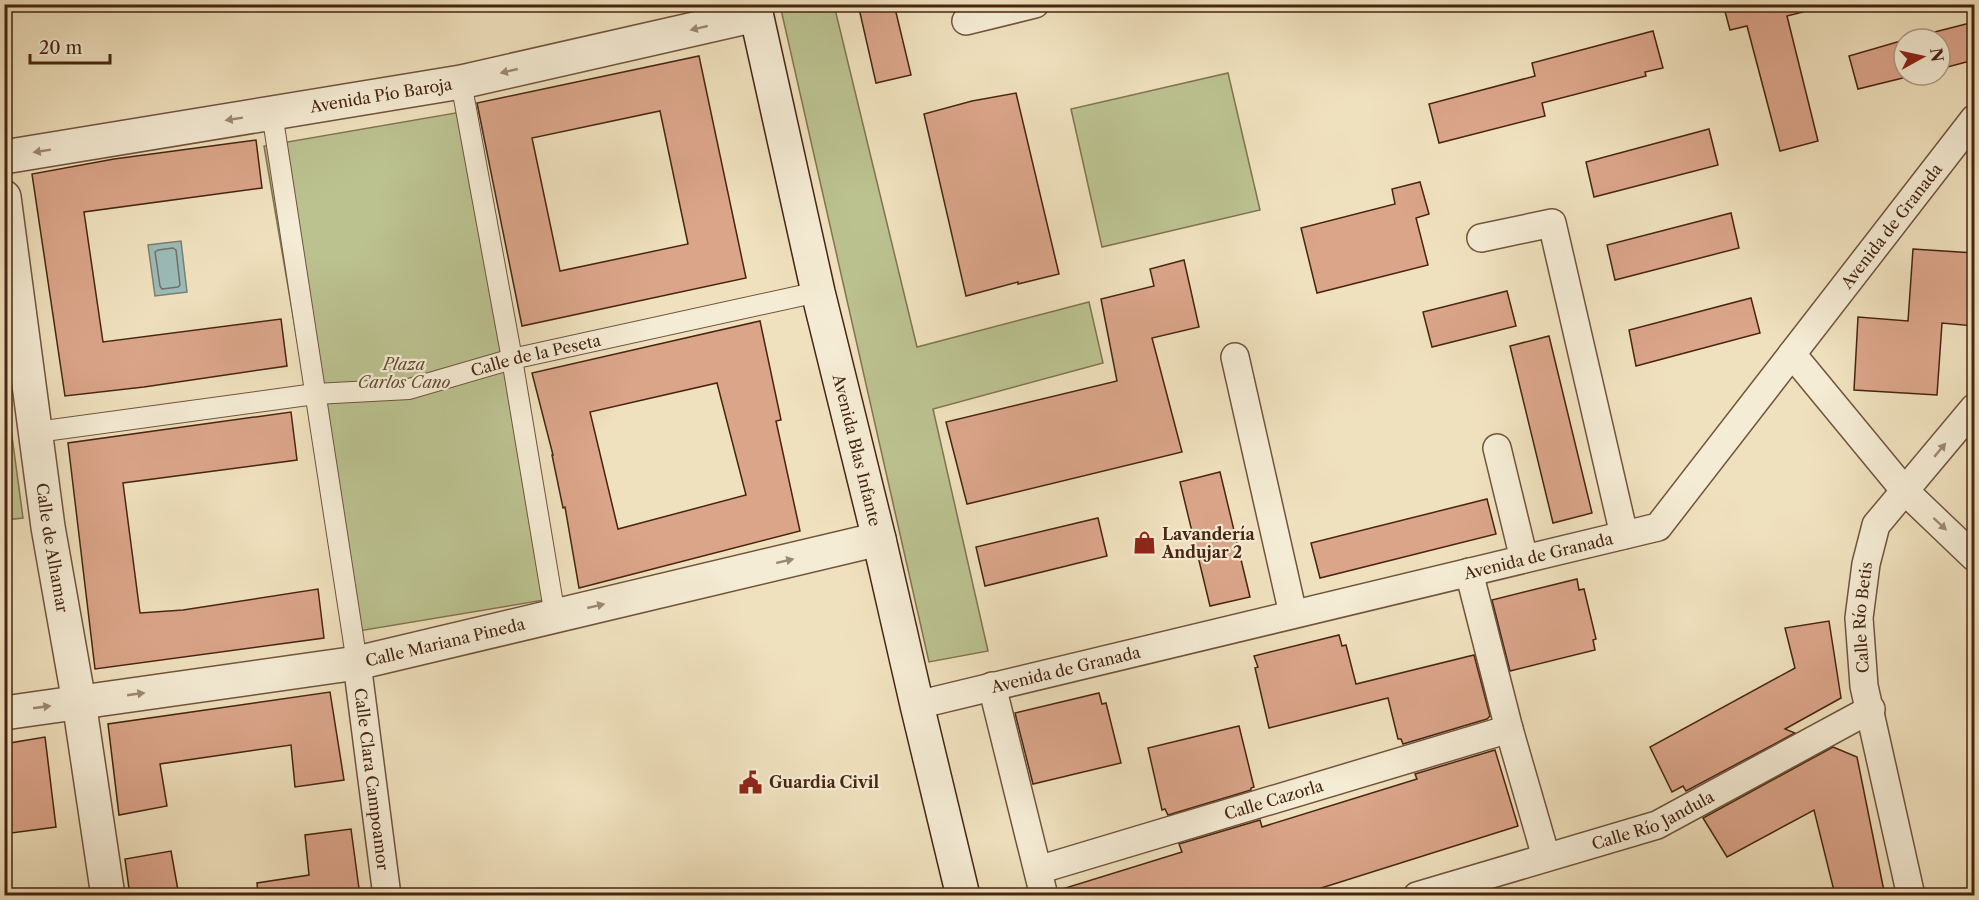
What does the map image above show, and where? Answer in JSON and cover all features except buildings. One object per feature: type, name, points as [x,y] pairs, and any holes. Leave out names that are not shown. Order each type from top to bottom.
[{"type":"street","points":[[966,21],[1035,4]]},
{"type":"street","name":"Avenida Pío Baroja","points":[[4,157],[460,82],[755,10]]},
{"type":"street","name":"Avenida Blas Infante","points":[[755,10],[818,292],[963,896]]},
{"type":"street","points":[[460,82],[512,359],[555,616]]},
{"type":"street","points":[[272,113],[357,663]]},
{"type":"street","name":"Avenida de Granada","points":[[917,705],[1658,526],[1974,119]]},
{"type":"street","name":"Calle de Alhamar","points":[[4,197],[48,527],[79,702],[108,896]]},
{"type":"street","points":[[1481,238],[1552,223],[1624,535]]},
{"type":"street","name":"Calle de la Peseta","points":[[37,432],[315,394],[409,389],[512,359],[818,292]]},
{"type":"street","points":[[1792,354],[1905,491],[1974,557]]},
{"type":"street","points":[[1234,357],[1293,615]]},
{"type":"street","name":"Calle Río Betis","points":[[1911,896],[1871,709],[1864,686],[1859,618],[1866,564],[1875,525],[1974,408]]},
{"type":"street","points":[[1497,448],[1524,559]]},
{"type":"street","name":"Calle Mariana Pineda","points":[[4,713],[357,663],[879,539]]},
{"type":"street","points":[[1470,572],[1509,729],[1546,857]]},
{"type":"street","name":"Calle Clara Campoamor","points":[[357,663],[387,896]]},
{"type":"street","points":[[992,686],[1041,883]]},
{"type":"street","name":"Calle Río Jandula","points":[[1417,896],[1657,825],[1871,709]]},
{"type":"street","name":"Calle Cazorla","points":[[1041,883],[1509,729]]},
{"type":"green space","points":[[780,5],[834,5],[917,347],[1089,302],[1103,363],[933,409],[988,651],[929,662]]},
{"type":"green space","points":[[1228,73],[1260,210],[1102,247],[1071,109]]},
{"type":"green space","name":"Plaza Carlos Cano","points":[[461,112],[544,600],[347,633],[264,146]]},
{"type":"green space","points":[[5,384],[23,518],[4,520]]},
{"type":"water","points":[[181,241],[187,292],[155,296],[148,245]]},
{"type":"place","name":"Lavandería Andujar 2","points":[[1144,543]]},
{"type":"place","name":"Guardia Civil","points":[[751,782]]}]
